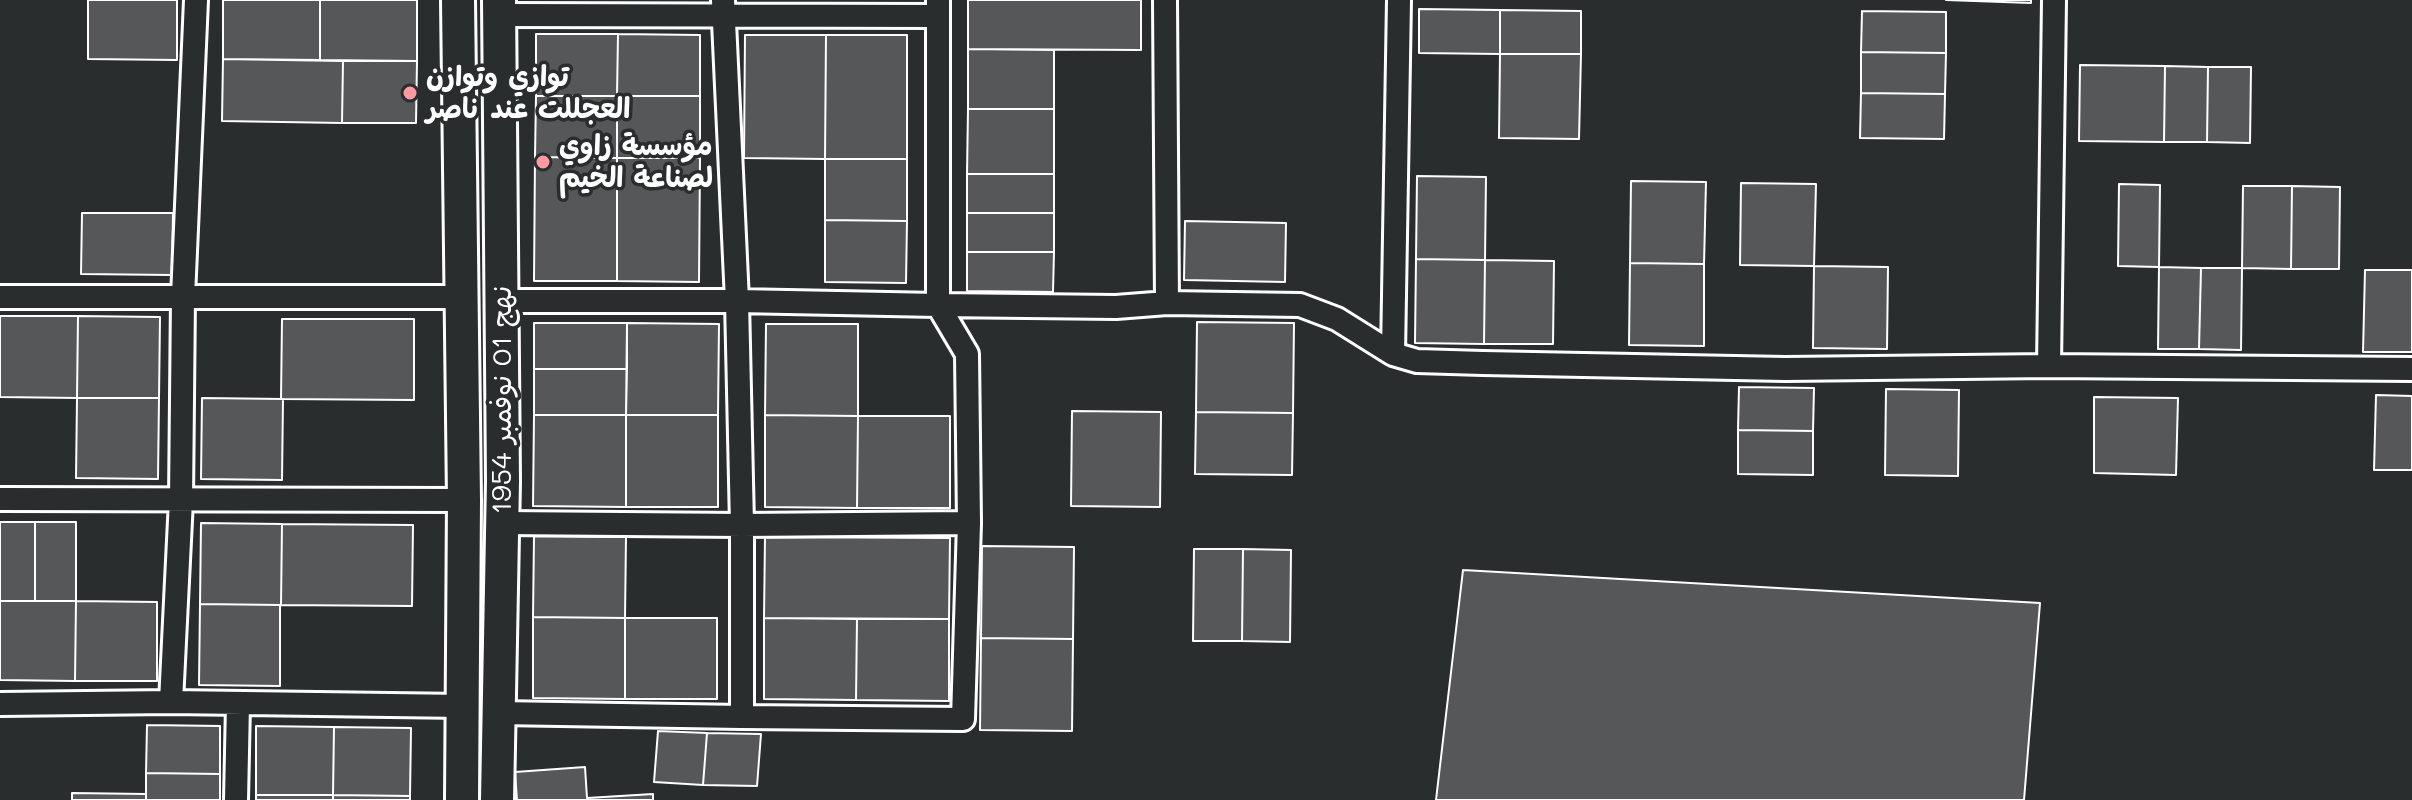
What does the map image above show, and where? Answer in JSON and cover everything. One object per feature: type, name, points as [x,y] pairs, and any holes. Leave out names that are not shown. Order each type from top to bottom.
[{"type":"main road","name":"نهج 01 نوفمبر 1954","points":[[458,0],[464,500],[462,800]]},
{"type":"main road","name":"نهج 01 نوفمبر 1954","points":[[497,800],[503,523],[499,7]]},
{"type":"street","points":[[171,702],[181,500],[183,297],[196,0]]},
{"type":"street","points":[[1165,0],[1167,303]]},
{"type":"street","points":[[1393,354],[1399,0]]},
{"type":"street","points":[[2049,366],[2054,0]]},
{"type":"street","points":[[499,7],[938,8],[938,305],[967,354],[969,523],[963,719],[499,713]]},
{"type":"street","points":[[723,8],[737,301],[742,717]]},
{"type":"street","points":[[0,297],[462,297]]},
{"type":"street","points":[[502,301],[1116,307],[1167,303],[1300,305],[1337,319],[1393,354],[1417,361],[1785,369],[2049,366],[2412,369]]},
{"type":"street","points":[[0,499],[464,500]]},
{"type":"street","points":[[503,523],[969,523]]},
{"type":"street","points":[[0,704],[171,702],[463,706]]},
{"type":"street","points":[[236,800],[238,704]]},
{"type":"building","points":[[88,0],[177,0],[177,60],[88,59]]},
{"type":"building","points":[[223,0],[320,0],[320,60],[223,59]]},
{"type":"building","points":[[320,0],[417,0],[417,61],[320,60]]},
{"type":"building","points":[[968,0],[1141,0],[1141,50],[968,49]]},
{"type":"building","points":[[1946,0],[2031,0],[2031,3]]},
{"type":"building","points":[[1419,9],[1500,10],[1500,54],[1419,53]]},
{"type":"building","points":[[1500,10],[1581,11],[1581,54],[1500,54]]},
{"type":"building","points":[[1862,11],[1946,12],[1946,53],[1861,52]]},
{"type":"building","points":[[536,34],[618,34],[617,96],[536,96]]},
{"type":"building","points":[[618,34],[700,35],[700,96],[617,96]]},
{"type":"building","points":[[745,35],[826,35],[825,159],[744,158]]},
{"type":"building","points":[[826,35],[907,35],[907,159],[825,159]]},
{"type":"building","points":[[968,49],[1054,50],[1054,109],[968,109]]},
{"type":"building","points":[[1861,52],[1946,53],[1945,94],[1861,93]]},
{"type":"building","points":[[1500,54],[1581,54],[1579,139],[1499,138]]},
{"type":"building","points":[[223,59],[343,61],[342,123],[222,121]]},
{"type":"building","points":[[343,61],[417,61],[416,123],[342,123]]},
{"type":"building","points":[[2080,65],[2165,66],[2164,142],[2079,141]]},
{"type":"building","points":[[2165,66],[2208,67],[2207,142],[2164,142]]},
{"type":"building","points":[[2208,67],[2251,67],[2250,143],[2207,142]]},
{"type":"building","points":[[1861,93],[1945,94],[1944,139],[1860,138]]},
{"type":"building","points":[[536,96],[617,96],[617,158],[535,157]]},
{"type":"building","points":[[617,96],[700,96],[700,158],[617,158]]},
{"type":"building","points":[[968,109],[1054,109],[1054,174],[967,174]]},
{"type":"building","points":[[535,157],[617,158],[617,281],[534,281]]},
{"type":"building","points":[[617,158],[700,158],[699,282],[617,281]]},
{"type":"building","points":[[825,159],[907,159],[907,221],[825,220]]},
{"type":"building","points":[[967,174],[1054,174],[1054,213],[967,213]]},
{"type":"building","points":[[1417,176],[1486,177],[1485,260],[1416,259]]},
{"type":"building","points":[[1631,181],[1706,182],[1704,264],[1630,263]]},
{"type":"building","points":[[1741,183],[1816,184],[1814,266],[1740,265]]},
{"type":"building","points":[[2119,184],[2160,185],[2159,267],[2118,266]]},
{"type":"building","points":[[2243,186],[2292,186],[2291,269],[2242,268]]},
{"type":"building","points":[[2292,186],[2340,187],[2339,269],[2291,269]]},
{"type":"building","points":[[82,213],[173,213],[172,275],[81,274]]},
{"type":"building","points":[[967,213],[1054,213],[1054,252],[967,252]]},
{"type":"building","points":[[825,220],[907,221],[906,283],[825,282]]},
{"type":"building","points":[[1185,221],[1286,223],[1285,282],[1184,280]]},
{"type":"building","points":[[967,252],[1054,252],[1053,292],[967,291]]},
{"type":"building","points":[[1416,259],[1485,260],[1484,344],[1415,343]]},
{"type":"building","points":[[1485,260],[1554,261],[1553,344],[1484,344]]},
{"type":"building","points":[[1630,263],[1704,264],[1704,346],[1629,345]]},
{"type":"building","points":[[1814,266],[1888,267],[1887,349],[1813,348]]},
{"type":"building","points":[[2159,267],[2201,268],[2199,349],[2158,349]]},
{"type":"building","points":[[2201,268],[2242,268],[2241,350],[2199,349]]},
{"type":"building","points":[[2365,270],[2412,270],[2412,352],[2363,352]]},
{"type":"building","points":[[0,316],[78,316],[77,398],[0,397]]},
{"type":"building","points":[[78,316],[160,317],[159,398],[77,398]]},
{"type":"building","points":[[282,319],[414,319],[414,400],[281,399]]},
{"type":"building","points":[[1197,322],[1294,323],[1293,413],[1196,412]]},
{"type":"building","points":[[534,323],[627,323],[627,369],[534,369]]},
{"type":"building","points":[[627,323],[719,324],[718,415],[626,415]]},
{"type":"building","points":[[766,324],[858,324],[858,416],[765,415]]},
{"type":"building","points":[[534,369],[627,369],[626,415],[534,415]]},
{"type":"building","points":[[1739,387],[1814,388],[1813,431],[1738,430]]},
{"type":"building","points":[[1886,389],[1959,390],[1958,476],[1885,475]]},
{"type":"building","points":[[2376,395],[2412,396],[2412,470],[2374,470]]},
{"type":"building","points":[[2094,397],[2178,398],[2176,475],[2094,473]]},
{"type":"building","points":[[77,398],[159,398],[158,479],[76,478]]},
{"type":"building","points":[[202,398],[283,399],[282,480],[201,479]]},
{"type":"building","points":[[1072,411],[1161,412],[1160,507],[1071,506]]},
{"type":"building","points":[[1196,412],[1293,413],[1292,475],[1195,474]]},
{"type":"building","points":[[534,415],[626,415],[626,507],[533,506]]},
{"type":"building","points":[[626,415],[718,415],[718,507],[626,507]]},
{"type":"building","points":[[765,415],[858,416],[857,508],[765,507]]},
{"type":"building","points":[[858,416],[950,416],[950,508],[857,508]]},
{"type":"building","points":[[1738,430],[1813,431],[1813,475],[1738,474]]},
{"type":"building","points":[[0,522],[35,522],[35,601],[0,601]]},
{"type":"building","points":[[35,522],[76,522],[76,601],[35,601]]},
{"type":"building","points":[[201,523],[282,524],[281,605],[200,604]]},
{"type":"building","points":[[282,524],[413,525],[412,606],[281,605]]},
{"type":"building","points":[[534,536],[626,537],[625,618],[533,617]]},
{"type":"building","points":[[765,537],[950,538],[949,619],[764,618]]},
{"type":"building","points":[[982,546],[1074,547],[1073,639],[981,638]]},
{"type":"building","points":[[1194,549],[1243,549],[1242,641],[1193,641]]},
{"type":"building","points":[[1243,549],[1291,550],[1290,642],[1242,641]]},
{"type":"building","points":[[1463,570],[2040,603],[2024,800],[1436,800]]},
{"type":"building","points":[[0,601],[76,601],[75,681],[0,680]]},
{"type":"building","points":[[76,601],[157,602],[157,681],[75,681]]},
{"type":"building","points":[[200,604],[280,605],[280,686],[199,685]]},
{"type":"building","points":[[533,617],[625,618],[625,699],[533,698]]},
{"type":"building","points":[[625,618],[717,618],[717,699],[625,699]]},
{"type":"building","points":[[764,618],[857,619],[856,700],[764,699]]},
{"type":"building","points":[[857,619],[949,619],[949,701],[856,700]]},
{"type":"building","points":[[981,638],[1073,639],[1072,731],[980,730]]},
{"type":"building","points":[[147,725],[220,726],[220,774],[146,773]]},
{"type":"building","points":[[256,726],[334,727],[333,795],[256,795]]},
{"type":"building","points":[[334,727],[411,728],[410,796],[333,795]]},
{"type":"building","points":[[658,731],[707,733],[703,785],[654,782]]},
{"type":"building","points":[[707,733],[761,734],[757,786],[703,785]]},
{"type":"building","points":[[585,767],[587,798],[653,794],[653,800],[517,800],[515,772]]},
{"type":"building","points":[[146,773],[220,774],[220,800],[146,800]]},
{"type":"building","points":[[72,793],[146,794],[146,800],[72,800]]},
{"type":"building","points":[[256,795],[333,795],[333,800],[256,800]]},
{"type":"building","points":[[333,795],[410,796],[410,800],[333,800]]},
{"type":"place","name":"توازي وتوازن العجللت عند ناصر","points":[[410,93]]},
{"type":"place","name":"مؤسسة زاوي لصناعة الخيم","points":[[543,162]]}]
